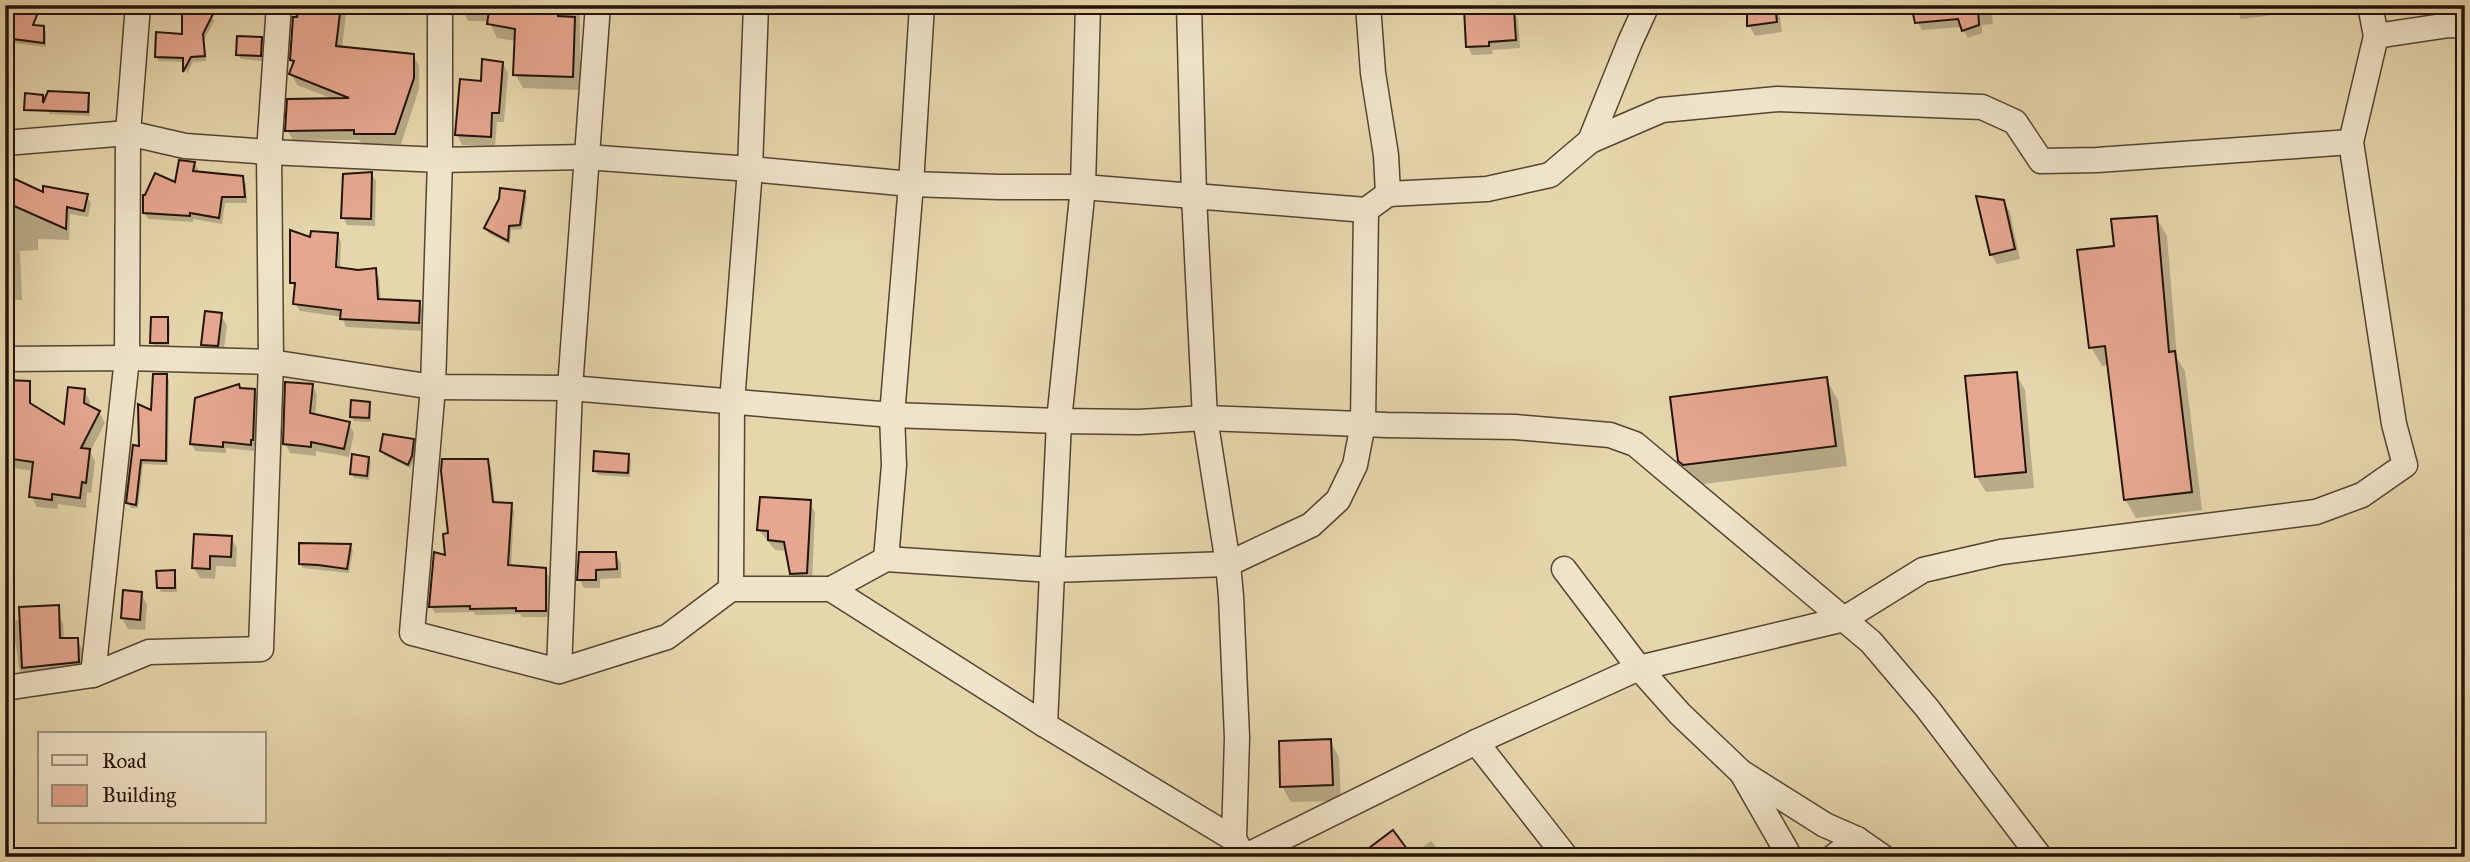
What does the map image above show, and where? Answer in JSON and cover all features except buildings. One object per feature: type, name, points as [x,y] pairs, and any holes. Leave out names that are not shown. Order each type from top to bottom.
[{"type":"street","points":[[93,675],[127,358],[128,134],[138,5]]},
{"type":"street","points":[[5,688],[93,675],[149,652],[261,649],[271,362],[269,152],[279,5]]},
{"type":"street","points":[[440,5],[440,160],[433,387],[412,632],[559,671],[667,637],[731,589],[831,589],[886,559],[1052,570],[1228,564],[1311,525],[1338,500],[1355,466],[1363,424],[1366,210]]},
{"type":"street","points":[[559,671],[570,388],[598,5]]},
{"type":"street","points":[[731,589],[732,402],[750,169],[756,5]]},
{"type":"street","points":[[886,559],[894,465],[892,415],[922,5]]},
{"type":"street","points":[[1045,725],[1059,421],[1083,187],[1088,5]]},
{"type":"street","points":[[1189,5],[1194,196],[1205,418],[1228,564],[1241,851]]},
{"type":"street","points":[[1368,5],[1373,73],[1386,155],[1388,194]]},
{"type":"street","points":[[1590,141],[1647,5]]},
{"type":"street","points":[[1241,851],[1639,668],[1844,619],[1923,570],[2000,552],[2316,512],[2362,495],[2405,465],[2394,424],[2351,142],[2376,36],[2370,5]]},
{"type":"street","points":[[2376,36],[2449,25],[2465,26]]},
{"type":"street","points":[[5,143],[128,134],[185,146],[269,152],[440,160],[586,157],[911,184],[1083,187],[1366,210],[1388,194],[1487,189],[1550,175],[1590,141],[1662,110],[1777,99],[1982,107],[2015,122],[2041,161],[2097,160],[2351,142]]},
{"type":"street","points":[[5,359],[127,358],[271,362],[433,387],[570,388],[892,415],[1139,422],[1205,418],[1515,427],[1610,435],[1635,444],[1871,642],[1919,698],[2040,857]]},
{"type":"street","points":[[1564,569],[1639,668],[1681,714],[1741,772],[1825,825],[1857,839],[1883,857]]},
{"type":"street","points":[[831,589],[1241,851]]},
{"type":"street","points":[[1476,742],[1566,857]]},
{"type":"street","points":[[1741,772],[1790,857]]},
{"type":"street","points":[[1833,857],[1857,839]]}]
